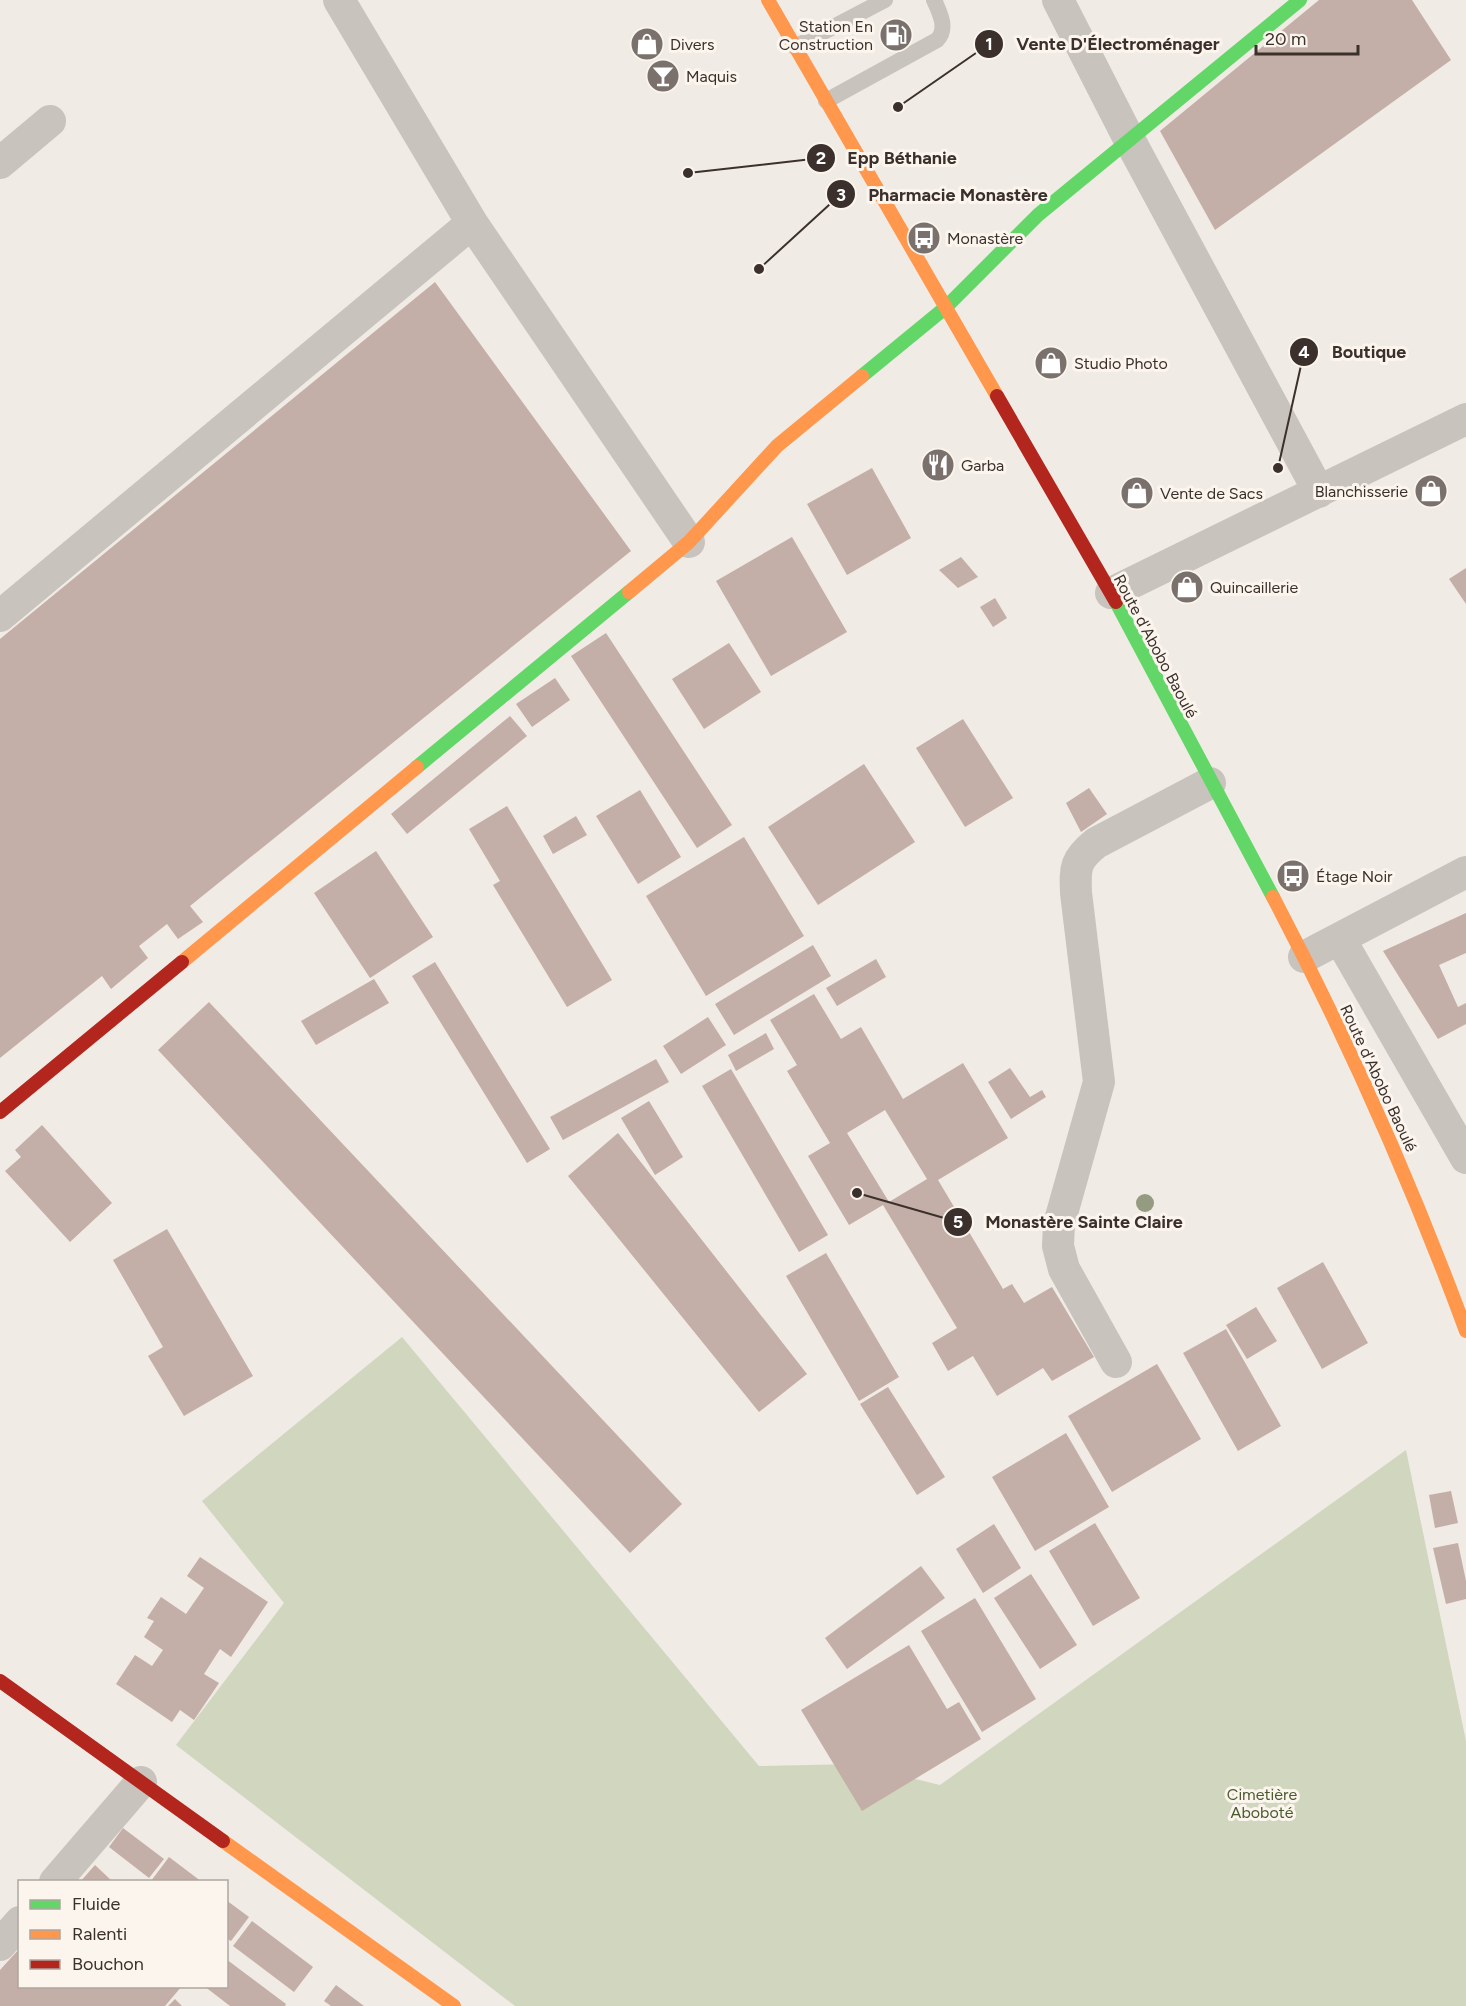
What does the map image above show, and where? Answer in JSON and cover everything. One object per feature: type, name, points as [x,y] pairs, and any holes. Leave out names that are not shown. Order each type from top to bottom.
[{"type":"street","points":[[339,0],[472,223],[689,542]]},
{"type":"street","name":"Route d'Abobo Baoulé","points":[[768,0],[1111,594],[1304,957],[1368,1090],[1431,1235],[1466,1331]]},
{"type":"street","points":[[1058,0],[1129,139],[1319,492]]},
{"type":"street","points":[[0,1112],[689,542],[777,446],[945,308],[1038,215],[1300,0]]},
{"type":"street","points":[[0,163],[50,121]]},
{"type":"street","points":[[0,616],[472,223]]},
{"type":"street","points":[[1111,594],[1466,419]]},
{"type":"street","points":[[1116,1362],[1064,1269],[1058,1246],[1059,1224],[1099,1082],[1076,893],[1076,870],[1081,855],[1096,843],[1210,783]]},
{"type":"street","points":[[1304,957],[1466,872]]},
{"type":"street","points":[[1340,939],[1466,1158]]},
{"type":"street","points":[[0,1681],[141,1782],[436,2001]]},
{"type":"street","points":[[56,1880],[141,1782]]},
{"type":"street","points":[[0,1945],[18,1924]]},
{"type":"lane","points":[[795,47],[885,0]]},
{"type":"lane","points":[[826,101],[937,40],[944,29],[934,0]]},
{"type":"green space","name":"Cimetière Aboboté","points":[[402,1337],[759,1766],[854,1764],[940,1785],[1406,1450],[1466,1741],[1466,2006],[515,2006],[176,1745],[284,1603],[202,1501]]},
{"type":"building","points":[[1319,0],[1412,0],[1451,60],[1215,230],[1160,131]]},
{"type":"building","points":[[435,282],[631,551],[190,906],[203,922],[178,939],[167,924],[139,946],[148,958],[111,989],[102,976],[0,1058],[0,639]]},
{"type":"building","points":[[872,468],[911,538],[847,575],[807,504]]},
{"type":"building","points":[[792,537],[847,632],[771,676],[716,581]]},
{"type":"building","points":[[961,557],[978,577],[958,588],[939,570]]},
{"type":"building","points":[[1466,568],[1466,604],[1449,579]]},
{"type":"building","points":[[995,598],[1007,618],[993,627],[980,607]]},
{"type":"building","points":[[606,633],[732,825],[697,848],[571,656]]},
{"type":"building","points":[[729,643],[761,692],[704,729],[672,679]]},
{"type":"building","points":[[555,678],[570,700],[532,727],[516,704]]},
{"type":"building","points":[[510,716],[527,736],[407,834],[391,814]]},
{"type":"building","points":[[963,719],[1013,798],[965,827],[916,748]]},
{"type":"building","points":[[864,764],[915,842],[818,905],[768,827]]},
{"type":"building","points":[[1089,788],[1107,814],[1081,832],[1066,803]]},
{"type":"building","points":[[640,790],[681,857],[638,884],[596,816]]},
{"type":"building","points":[[507,806],[612,980],[567,1007],[493,885],[500,881],[469,829]]},
{"type":"building","points":[[576,816],[587,835],[553,854],[543,836]]},
{"type":"building","points":[[744,837],[804,936],[706,996],[646,896]]},
{"type":"building","points":[[376,851],[433,937],[370,978],[314,893]]},
{"type":"building","points":[[1466,913],[1466,953],[1439,965],[1458,1007],[1466,1003],[1466,1024],[1438,1039],[1383,951]]},
{"type":"building","points":[[813,945],[831,976],[734,1035],[715,1004]]},
{"type":"building","points":[[876,959],[886,977],[837,1006],[826,988]]},
{"type":"building","points":[[435,962],[550,1149],[527,1163],[412,976]]},
{"type":"building","points":[[374,979],[389,1003],[316,1045],[301,1021]]},
{"type":"building","points":[[814,994],[841,1039],[861,1027],[903,1099],[963,1063],[1008,1138],[938,1180],[1003,1289],[1012,1284],[1024,1303],[1052,1287],[1094,1357],[1052,1381],[1043,1368],[997,1396],[973,1356],[948,1371],[932,1343],[957,1328],[883,1205],[849,1225],[808,1156],[830,1143],[787,1071],[797,1065],[770,1020]],"holes":[[[885,1110],[927,1179],[889,1202],[847,1133]]]},
{"type":"building","points":[[209,1002],[682,1504],[630,1553],[158,1050]]},
{"type":"building","points":[[708,1017],[726,1045],[681,1074],[663,1046]]},
{"type":"building","points":[[766,1033],[774,1049],[736,1071],[728,1055]]},
{"type":"building","points":[[656,1059],[669,1082],[563,1140],[550,1117]]},
{"type":"building","points":[[1010,1068],[1030,1097],[1042,1090],[1046,1097],[1011,1119],[988,1082]]},
{"type":"building","points":[[731,1069],[828,1235],[799,1252],[702,1086]]},
{"type":"building","points":[[649,1101],[683,1157],[655,1175],[621,1118]]},
{"type":"building","points":[[42,1125],[112,1203],[70,1242],[5,1171],[21,1157],[15,1150]]},
{"type":"building","points":[[618,1133],[807,1374],[759,1412],[568,1176]]},
{"type":"building","points":[[167,1229],[253,1376],[184,1416],[148,1356],[163,1347],[113,1260]]},
{"type":"building","points":[[826,1253],[899,1377],[859,1401],[786,1276]]},
{"type":"building","points":[[1323,1262],[1368,1343],[1322,1369],[1277,1288]]},
{"type":"building","points":[[1256,1307],[1277,1341],[1247,1359],[1226,1325]]},
{"type":"building","points":[[1226,1329],[1281,1426],[1238,1451],[1183,1353]]},
{"type":"building","points":[[1157,1364],[1201,1439],[1112,1492],[1068,1416]]},
{"type":"building","points":[[888,1387],[945,1477],[917,1495],[860,1404]]},
{"type":"building","points":[[1066,1433],[1109,1507],[1035,1551],[992,1477]]},
{"type":"building","points":[[1451,1491],[1458,1523],[1435,1528],[1429,1495]]},
{"type":"building","points":[[1095,1523],[1140,1598],[1093,1626],[1049,1551]]},
{"type":"building","points":[[994,1524],[1021,1568],[983,1593],[956,1549]]},
{"type":"building","points":[[1458,1543],[1466,1581],[1466,1599],[1446,1604],[1433,1548]]},
{"type":"building","points":[[200,1557],[268,1602],[231,1657],[220,1649],[204,1674],[219,1683],[194,1720],[180,1710],[172,1722],[116,1684],[135,1655],[152,1666],[163,1650],[144,1637],[154,1621],[147,1618],[161,1597],[186,1614],[204,1588],[187,1576]]},
{"type":"building","points":[[921,1566],[945,1598],[847,1669],[825,1638]]},
{"type":"building","points":[[1031,1574],[1077,1645],[1040,1669],[994,1598]]},
{"type":"building","points":[[975,1598],[1036,1699],[982,1732],[921,1631]]},
{"type":"building","points":[[909,1645],[947,1709],[959,1702],[981,1739],[862,1811],[801,1710]]},
{"type":"building","points":[[123,1828],[164,1859],[149,1878],[109,1847]]},
{"type":"building","points":[[169,1857],[199,1880],[152,1880]]},
{"type":"building","points":[[95,1865],[111,1880],[82,1880]]},
{"type":"building","points":[[228,1901],[249,1917],[231,1941],[228,1939]]},
{"type":"building","points":[[252,1921],[313,1967],[294,1992],[233,1946]]},
{"type":"building","points":[[18,1950],[18,1988],[180,1988],[165,2006],[0,2006],[0,1970]]},
{"type":"building","points":[[228,1960],[286,2004],[285,2006],[230,2006],[207,1988],[228,1988]]},
{"type":"building","points":[[336,1985],[364,2006],[331,2006],[324,2001]]},
{"type":"building","points":[[175,1999],[182,2006],[168,2006]]},
{"type":"traffic: fast","points":[[862,376],[945,308],[1038,215],[1300,0]]},
{"type":"traffic: fast","points":[[417,767],[629,592]]},
{"type":"traffic: fast","points":[[1116,602],[1273,897]]},
{"type":"traffic: slow","points":[[768,0],[997,396]]},
{"type":"traffic: slow","points":[[629,592],[689,542],[777,446],[862,376]]},
{"type":"traffic: slow","points":[[182,962],[417,767]]},
{"type":"traffic: slow","points":[[1273,897],[1327,1003],[1377,1111],[1466,1331]]},
{"type":"traffic: slow","points":[[223,1841],[454,2006]]},
{"type":"traffic: jam","points":[[997,396],[1116,602]]},
{"type":"traffic: jam","points":[[0,1112],[182,962]]},
{"type":"traffic: jam","points":[[0,1681],[223,1841]]},
{"type":"place","name":"Station En Construction","points":[[896,35]]},
{"type":"place","name":"Divers","points":[[647,44]]},
{"type":"place","name":"Maquis","points":[[663,76]]},
{"type":"place","name":"Vente D'Électroménager","points":[[898,107]]},
{"type":"place","name":"Epp Béthanie","points":[[688,173]]},
{"type":"place","name":"Monastère","points":[[924,238]]},
{"type":"place","name":"Pharmacie Monastère","points":[[759,269]]},
{"type":"place","name":"Studio Photo","points":[[1051,363]]},
{"type":"place","name":"Garba","points":[[938,465]]},
{"type":"place","name":"Boutique","points":[[1278,468]]},
{"type":"place","name":"Blanchisserie","points":[[1431,491]]},
{"type":"place","name":"Vente de Sacs","points":[[1137,493]]},
{"type":"place","name":"Quincaillerie","points":[[1187,587]]},
{"type":"place","name":"Étage Noir","points":[[1293,876]]},
{"type":"place","name":"Monastère Sainte Claire","points":[[857,1193]]}]
